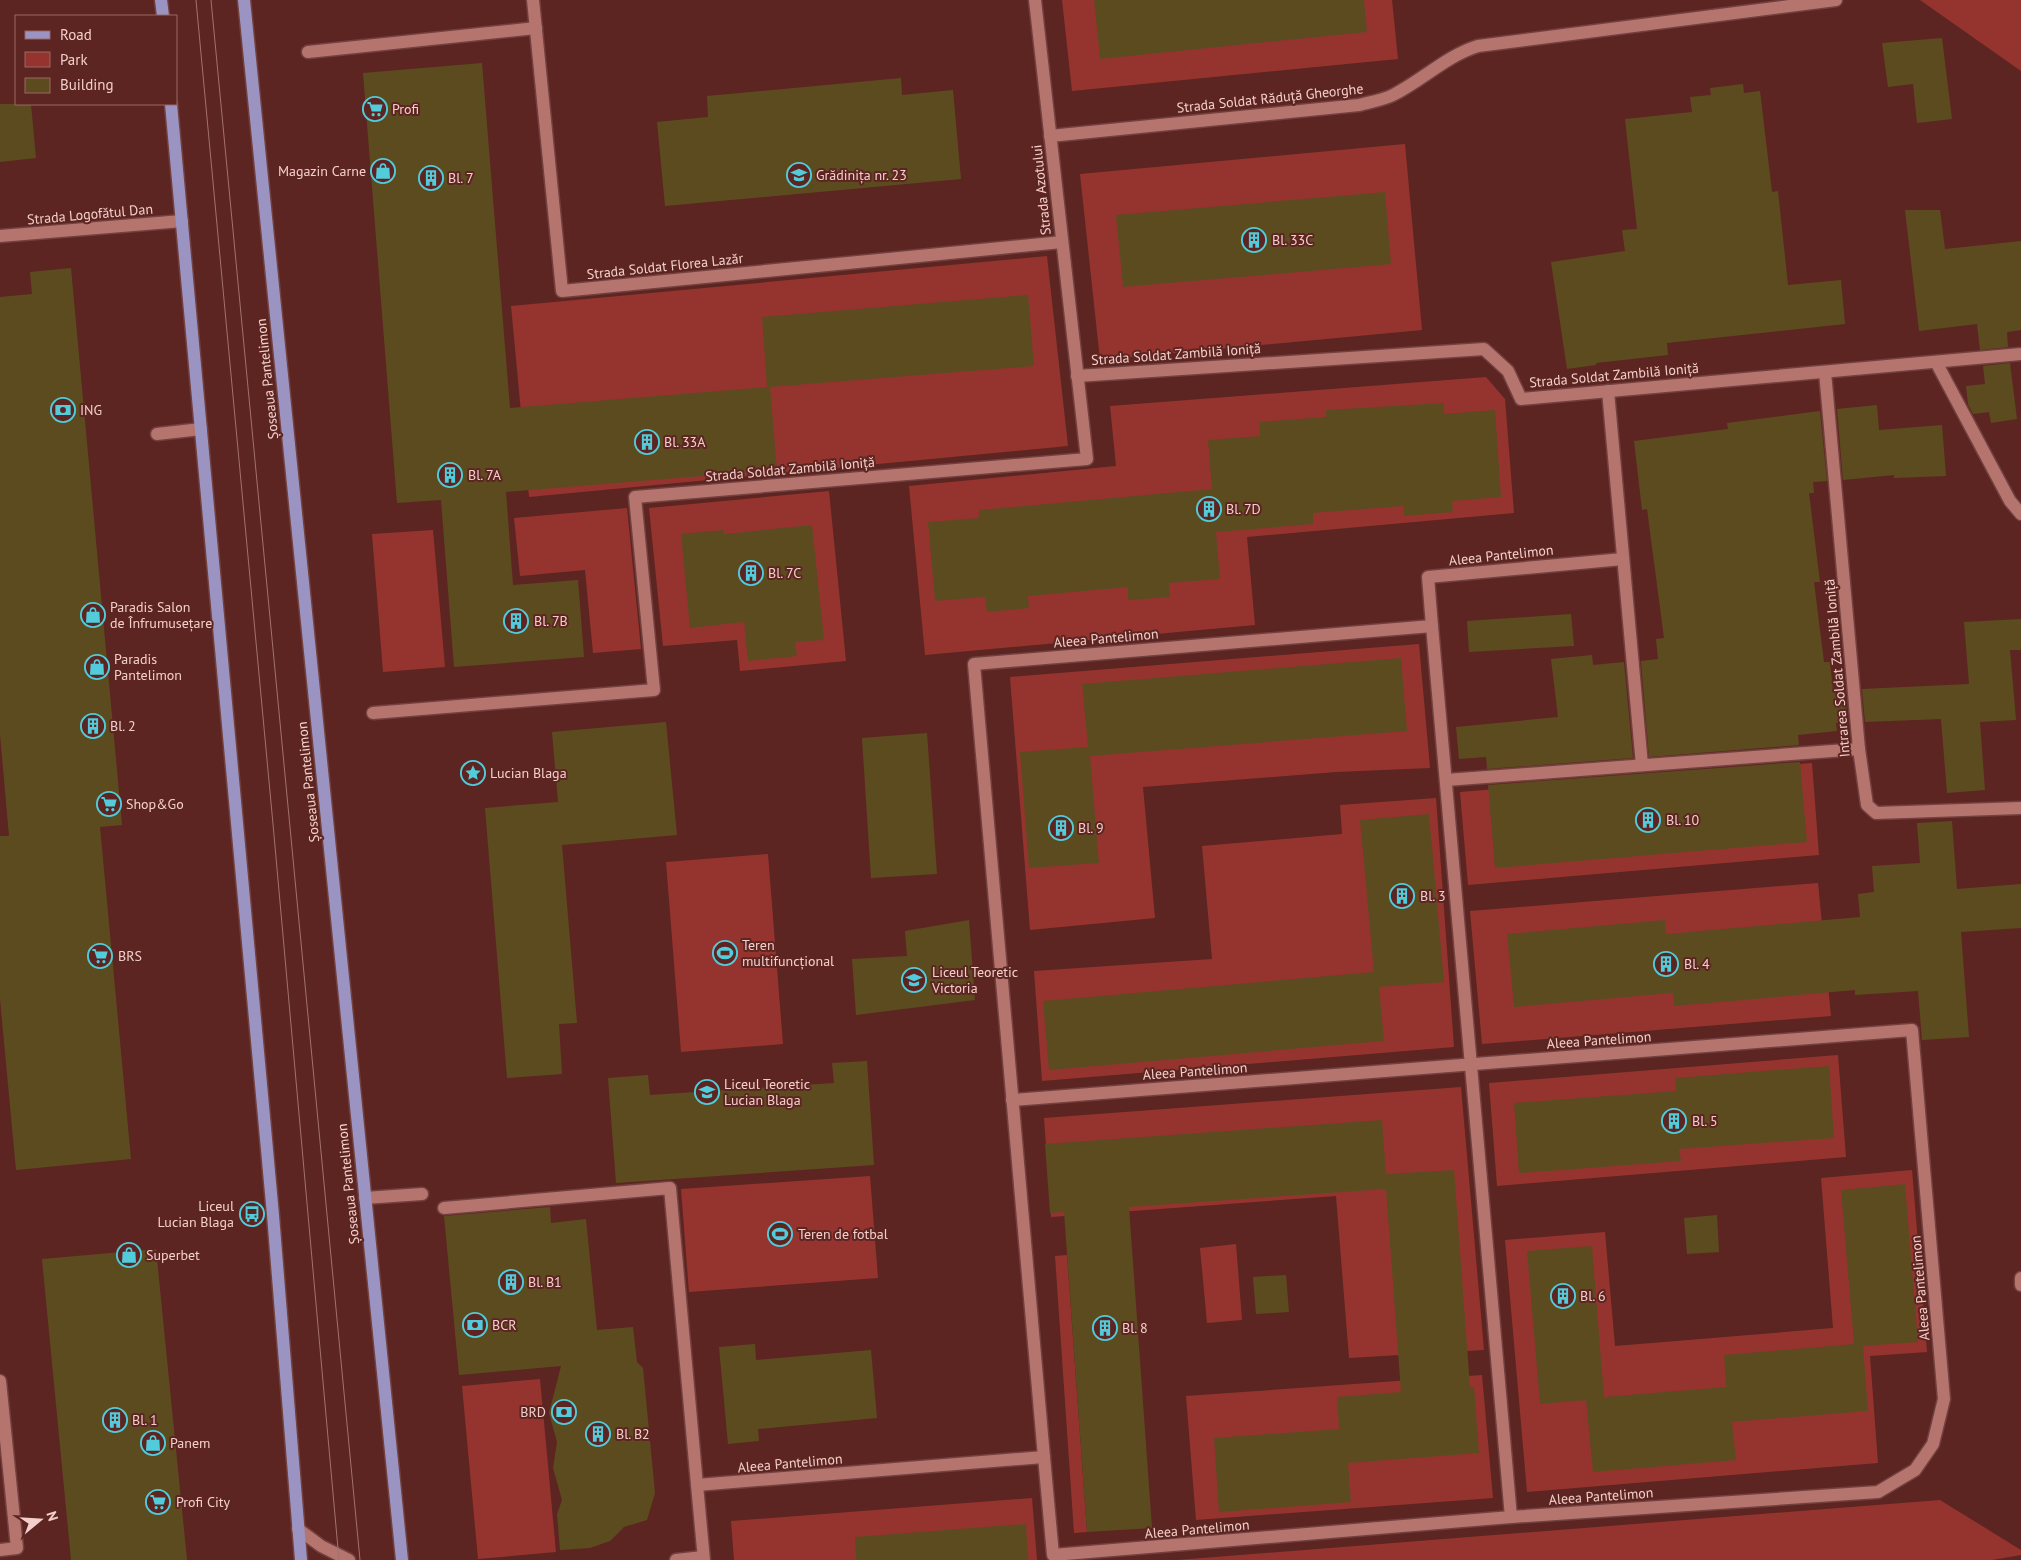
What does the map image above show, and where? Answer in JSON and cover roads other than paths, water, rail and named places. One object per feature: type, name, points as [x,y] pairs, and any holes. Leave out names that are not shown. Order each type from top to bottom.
[{"type":"main road","points":[[161,0],[163,15]]},
{"type":"main road","name":"Șoseaua Pantelimon","points":[[244,0],[402,1560]]},
{"type":"main road","points":[[171,105],[273,1215],[301,1560]]},
{"type":"street","name":"Strada Soldat Florea Lazăr","points":[[533,0],[562,291],[1062,242]]},
{"type":"street","name":"Strada Azotului","points":[[1035,0],[1077,376]]},
{"type":"street","name":"Strada Soldat Răduță Gheorghe","points":[[1050,136],[1359,105],[1392,96],[1445,60],[1478,46],[1836,0]]},
{"type":"street","points":[[308,52],[536,28]]},
{"type":"street","name":"Strada Logofătul Dan","points":[[0,236],[182,221]]},
{"type":"street","name":"Strada Soldat Zambilă Ioniță","points":[[373,713],[654,690],[635,497],[1086,459],[1077,376],[1484,349],[1508,371],[1521,399],[2021,354]]},
{"type":"street","points":[[1936,362],[2010,501],[2021,514]]},
{"type":"street","name":"Intrarea Soldat Zambilă Ioniță","points":[[1825,372],[1859,748],[1867,805],[1876,813],[2021,808]]},
{"type":"street","points":[[1608,391],[1642,765]]},
{"type":"street","points":[[157,434],[201,429]]},
{"type":"street","name":"Aleea Pantelimon","points":[[1012,1100],[1912,1030],[1944,1399],[1933,1444],[1915,1470],[1878,1492],[1511,1517],[1053,1555],[1012,1100],[974,664],[1432,626],[1428,578],[1623,559]]},
{"type":"street","points":[[1432,626],[1511,1517]]},
{"type":"street","points":[[1446,780],[1859,748]]},
{"type":"street","points":[[444,1208],[670,1188],[704,1558],[676,1560]]},
{"type":"street","points":[[365,1198],[422,1194]]},
{"type":"street","points":[[2021,1278],[2021,1285]]},
{"type":"street","points":[[0,1381],[16,1548],[0,1550]]},
{"type":"street","name":"Aleea Pantelimon","points":[[697,1485],[1044,1457]]},
{"type":"street","points":[[298,1529],[321,1546],[349,1560]]},
{"type":"tram line","points":[[196,0],[339,1560]]},
{"type":"tram line","points":[[211,0],[360,1560]]},
{"type":"place","name":"Profi","points":[[375,109]]},
{"type":"place","name":"Magazin Carne","points":[[383,171]]},
{"type":"place","name":"Grădinița nr. 23","points":[[799,175]]},
{"type":"place","name":"Bl. 7","points":[[431,178]]},
{"type":"place","name":"Bl. 33C","points":[[1254,240]]},
{"type":"place","name":"ING","points":[[63,410]]},
{"type":"place","name":"Bl. 33A","points":[[647,442]]},
{"type":"place","name":"Bl. 7A","points":[[450,475]]},
{"type":"place","name":"Bl. 7D","points":[[1209,509]]},
{"type":"place","name":"Bl. 7C","points":[[751,573]]},
{"type":"place","name":"Paradis Salon de Înfrumusețare","points":[[93,615]]},
{"type":"place","name":"Bl. 7B","points":[[516,621]]},
{"type":"place","name":"Paradis Pantelimon","points":[[97,667]]},
{"type":"place","name":"Bl. 2","points":[[93,726]]},
{"type":"place","name":"Lucian Blaga","points":[[473,773]]},
{"type":"place","name":"Shop&Go","points":[[109,804]]},
{"type":"place","name":"Bl. 10","points":[[1648,820]]},
{"type":"place","name":"Bl. 9","points":[[1061,828]]},
{"type":"place","name":"Bl. 3","points":[[1402,896]]},
{"type":"place","name":"Teren multifuncțional","points":[[725,953]]},
{"type":"place","name":"BRS","points":[[100,956]]},
{"type":"place","name":"Bl. 4","points":[[1666,964]]},
{"type":"place","name":"Liceul Teoretic Victoria","points":[[914,980]]},
{"type":"place","name":"Liceul Teoretic Lucian Blaga","points":[[707,1092]]},
{"type":"place","name":"Bl. 5","points":[[1674,1121]]},
{"type":"place","name":"Liceul Lucian Blaga","points":[[252,1214]]},
{"type":"place","name":"Teren de fotbal","points":[[780,1234]]},
{"type":"place","name":"Superbet","points":[[129,1255]]},
{"type":"place","name":"Bl. B1","points":[[511,1282]]},
{"type":"place","name":"Bl. 6","points":[[1563,1296]]},
{"type":"place","name":"BCR","points":[[475,1325]]},
{"type":"place","name":"Bl. 8","points":[[1105,1328]]},
{"type":"place","name":"BRD","points":[[564,1412]]},
{"type":"place","name":"Bl. 1","points":[[115,1420]]},
{"type":"place","name":"Bl. B2","points":[[598,1434]]},
{"type":"place","name":"Panem","points":[[153,1443]]},
{"type":"place","name":"Profi City","points":[[158,1502]]}]
